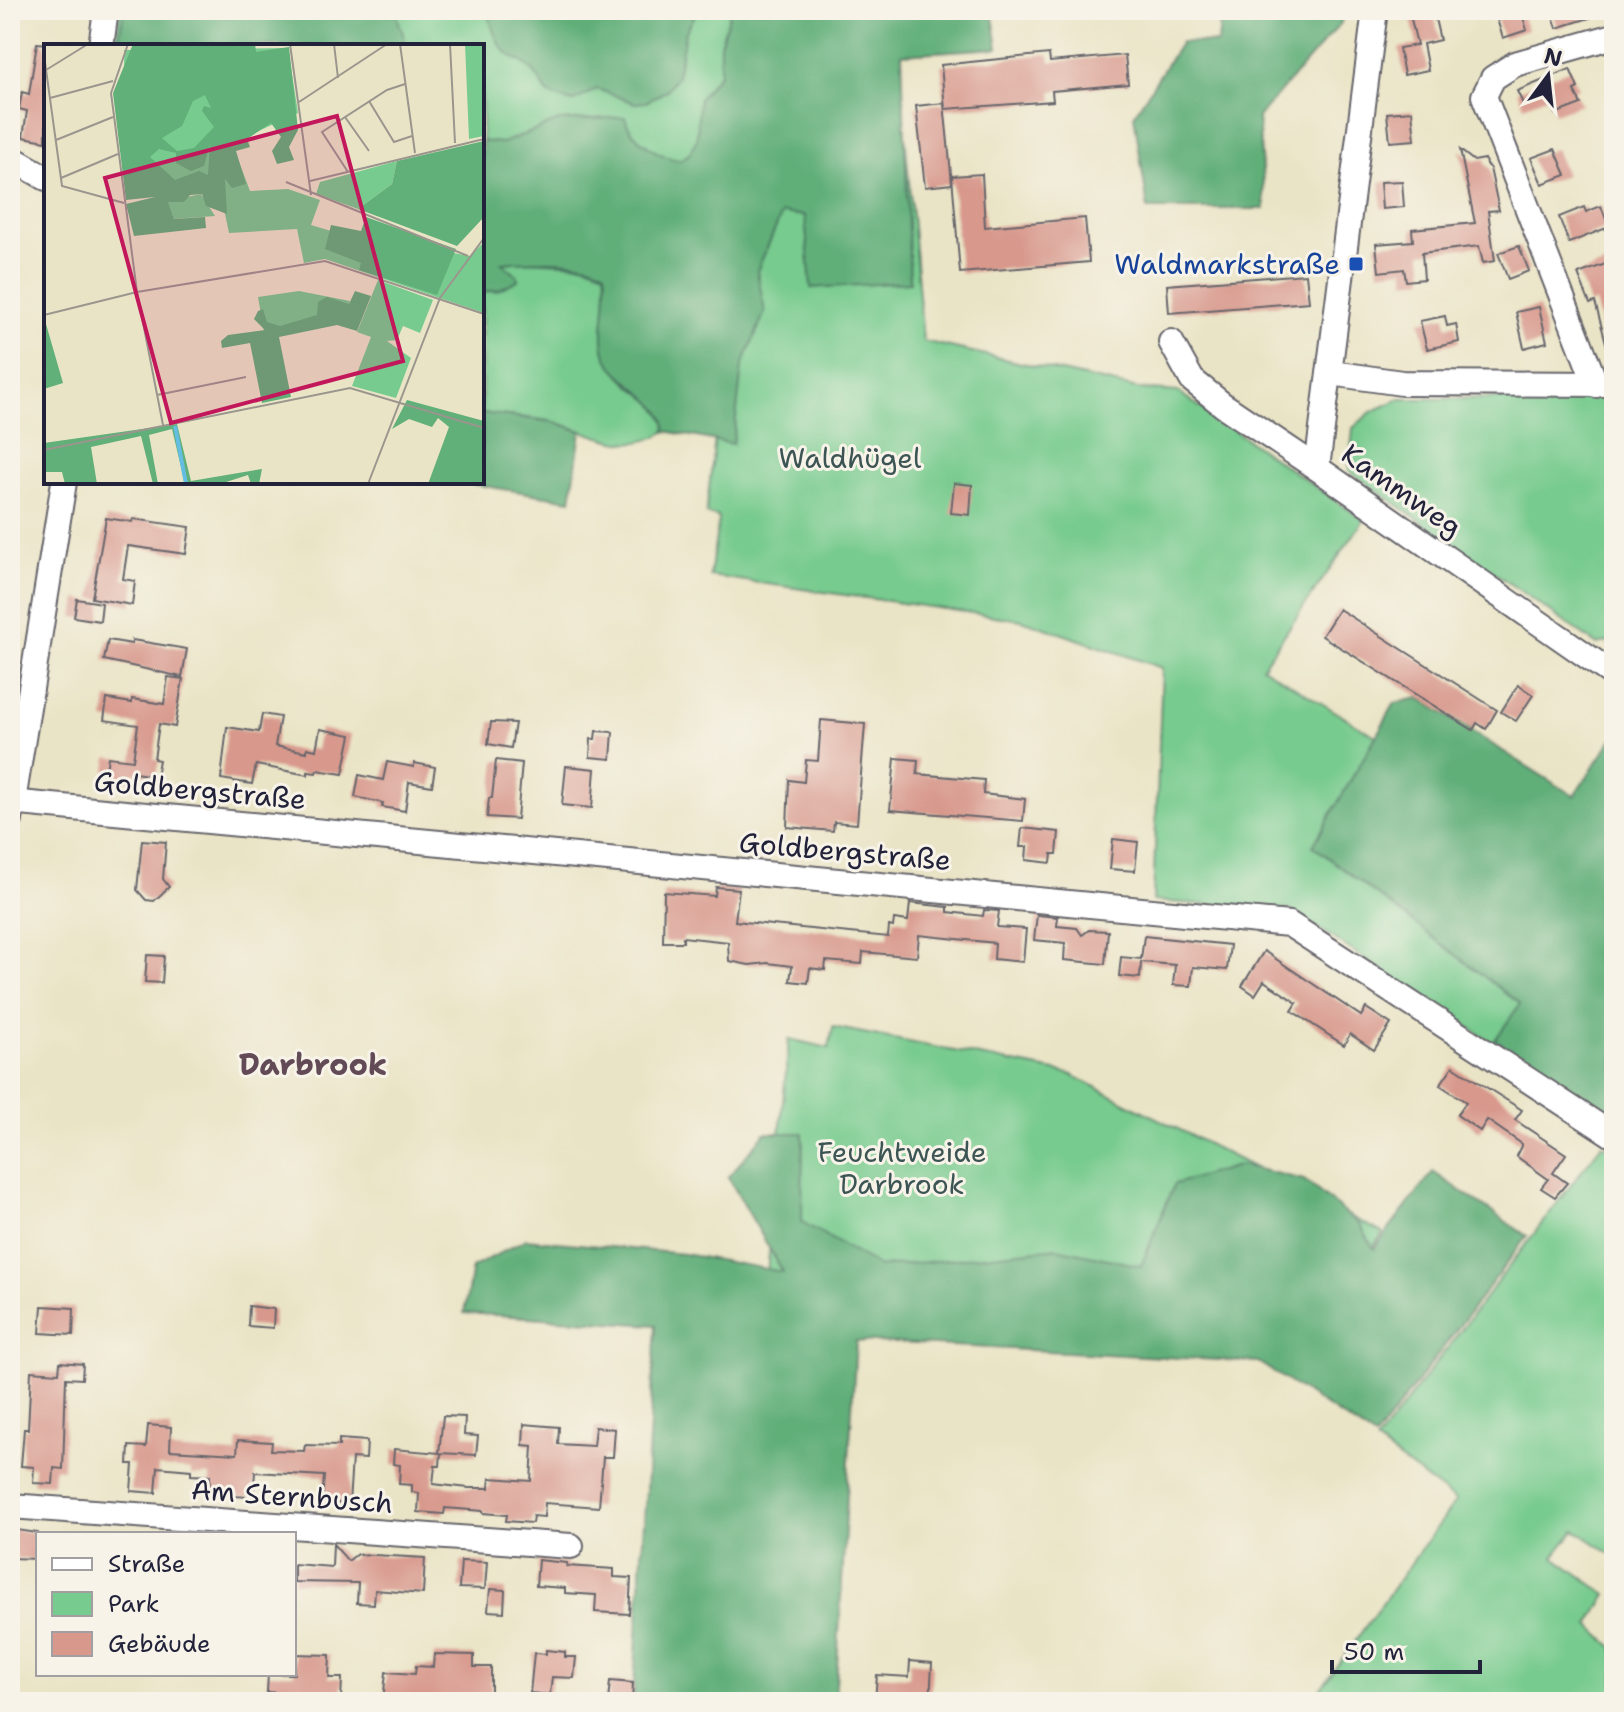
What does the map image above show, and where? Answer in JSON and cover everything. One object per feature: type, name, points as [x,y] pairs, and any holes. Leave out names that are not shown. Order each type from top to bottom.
[{"type":"street","points":[[101,44],[106,10]]},
{"type":"street","points":[[1317,468],[1375,10]]},
{"type":"street","points":[[1331,373],[1402,383],[1605,384],[1484,96],[1493,78],[1515,64],[1614,36]]},
{"type":"street","points":[[10,157],[44,177]]},
{"type":"street","name":"Kammweg","points":[[1171,342],[1192,380],[1223,405],[1614,675]]},
{"type":"street","points":[[10,808],[40,642],[64,484]]},
{"type":"street","name":"Goldbergstraße","points":[[10,808],[1289,924],[1614,1136]]},
{"type":"street","name":"Am Sternbusch","points":[[10,1506],[571,1546]]},
{"type":"green space","name":"Waldhügel","points":[[120,10],[894,10],[923,341],[1138,389],[1178,392],[1364,520],[1262,667],[1384,741],[1569,837],[1614,772],[1614,1122],[1290,910],[1153,901],[1162,668],[1022,620],[710,576],[719,517],[706,514],[734,278],[484,235],[484,44],[115,44]]},
{"type":"green space","points":[[124,10],[395,10],[406,44],[118,44]]},
{"type":"green space","points":[[487,10],[698,10],[685,33],[677,76],[666,91],[646,102],[635,103],[597,89],[573,102],[548,93],[531,69],[502,47]]},
{"type":"green space","points":[[731,10],[992,10],[998,48],[902,54],[910,282],[811,288],[805,216],[782,213],[757,271],[765,312],[742,367],[733,444],[665,431],[661,413],[608,360],[603,341],[605,272],[570,262],[502,263],[517,275],[518,280],[498,290],[484,292],[484,141],[502,143],[559,121],[625,117],[632,132],[646,145],[680,160],[689,154],[697,139],[699,99],[720,73],[720,44]]},
{"type":"green space","points":[[1221,10],[1343,10],[1341,23],[1258,117],[1265,209],[1148,209],[1134,115],[1181,42],[1218,43]]},
{"type":"green space","points":[[501,263],[583,264],[605,272],[604,348],[626,382],[658,407],[666,423],[665,432],[651,439],[624,442],[548,421],[484,413],[484,292],[498,290],[516,275]]},
{"type":"green space","points":[[1614,398],[1614,641],[1596,644],[1349,471],[1353,428],[1371,412],[1399,399]]},
{"type":"green space","points":[[484,413],[555,422],[581,431],[571,500],[472,484],[484,484]]},
{"type":"green space","points":[[1419,698],[1574,796],[1614,737],[1614,1117],[1495,1040],[1520,1004],[1313,846],[1395,703]]},
{"type":"green space","name":"Feuchtweide Darbrook","points":[[833,1027],[1070,1074],[1383,1233],[1324,1316],[1120,1314],[766,1284],[789,1039],[829,1048]]},
{"type":"green space","points":[[765,1133],[803,1133],[802,1222],[880,1267],[1057,1248],[1141,1266],[1174,1184],[1241,1165],[1304,1180],[1360,1225],[1374,1249],[1433,1172],[1527,1236],[1375,1438],[1258,1362],[856,1341],[835,1702],[633,1702],[656,1325],[464,1313],[472,1268],[526,1239],[684,1254],[783,1272],[728,1177]]},
{"type":"green space","points":[[1602,1144],[1614,1152],[1614,1556],[1575,1530],[1554,1557],[1607,1595],[1589,1625],[1614,1648],[1614,1702],[1311,1702],[1456,1501],[1376,1442]]},
{"type":"building","points":[[1409,10],[1433,10],[1440,40],[1423,44],[1428,70],[1404,75],[1399,48],[1417,45]]},
{"type":"building","points":[[1494,10],[1521,10],[1527,30],[1503,38]]},
{"type":"building","points":[[1551,10],[1601,10],[1602,14],[1557,28]]},
{"type":"building","points":[[37,43],[46,44],[44,141],[23,137],[27,111],[19,109],[22,92],[29,94]]},
{"type":"building","points":[[1049,54],[1050,62],[1125,55],[1128,84],[1052,91],[1053,101],[945,109],[941,65]]},
{"type":"building","points":[[1570,69],[1578,88],[1574,90],[1581,104],[1555,114],[1548,96],[1524,106],[1517,91]]},
{"type":"building","points":[[944,103],[952,184],[925,187],[916,106]]},
{"type":"building","points":[[1412,111],[1415,140],[1390,142],[1387,113]]},
{"type":"building","points":[[1555,149],[1566,175],[1542,184],[1531,158]]},
{"type":"building","points":[[1460,150],[1474,161],[1485,159],[1490,168],[1499,210],[1488,211],[1495,261],[1483,263],[1479,246],[1422,253],[1424,279],[1406,281],[1404,269],[1379,272],[1376,244],[1413,241],[1412,229],[1475,223]]},
{"type":"building","points":[[982,174],[985,227],[1085,218],[1089,262],[960,273],[952,176]]},
{"type":"building","points":[[1402,181],[1404,207],[1382,209],[1380,182]]},
{"type":"building","points":[[1601,206],[1609,227],[1569,243],[1559,217],[1584,207],[1586,212]]},
{"type":"building","points":[[1519,246],[1529,271],[1508,279],[1498,253]]},
{"type":"building","points":[[1614,261],[1614,353],[1609,354],[1595,302],[1590,304],[1578,274]]},
{"type":"building","points":[[1306,274],[1309,302],[1169,313],[1167,285]]},
{"type":"building","points":[[1539,307],[1547,342],[1524,348],[1516,312]]},
{"type":"building","points":[[1445,316],[1447,326],[1456,324],[1459,342],[1427,349],[1420,321]]},
{"type":"building","points":[[954,483],[972,485],[970,515],[951,513]]},
{"type":"building","points":[[106,518],[190,527],[186,554],[128,546],[123,579],[135,581],[132,605],[92,598]]},
{"type":"building","points":[[77,599],[102,603],[100,621],[74,617]]},
{"type":"building","points":[[1339,609],[1497,710],[1486,729],[1477,723],[1473,730],[1322,636]]},
{"type":"building","points":[[108,640],[132,644],[132,640],[187,649],[182,677],[104,660]]},
{"type":"building","points":[[168,677],[183,679],[175,727],[159,724],[154,759],[159,760],[156,776],[134,773],[133,781],[105,777],[108,757],[133,760],[138,725],[104,720],[107,699],[164,704]]},
{"type":"building","points":[[1518,685],[1533,695],[1516,721],[1501,712]]},
{"type":"building","points":[[262,714],[280,717],[275,746],[307,752],[307,748],[316,750],[320,729],[351,735],[343,774],[317,770],[316,773],[308,772],[308,775],[256,765],[252,784],[221,779],[227,727],[259,732]]},
{"type":"building","points":[[821,720],[865,724],[857,824],[834,822],[833,831],[787,827],[789,780],[804,782],[806,760],[818,761]]},
{"type":"building","points":[[491,722],[515,723],[511,748],[488,744]]},
{"type":"building","points":[[596,731],[613,732],[611,759],[590,757],[591,739],[595,739]]},
{"type":"building","points":[[895,758],[918,760],[917,774],[984,780],[983,794],[1025,799],[1023,821],[890,810]]},
{"type":"building","points":[[496,760],[522,763],[517,819],[487,817]]},
{"type":"building","points":[[387,762],[435,767],[432,786],[409,782],[405,811],[355,797],[359,775],[383,780]]},
{"type":"building","points":[[566,766],[595,769],[592,808],[562,805]]},
{"type":"building","points":[[1022,828],[1059,832],[1057,854],[1052,854],[1051,863],[1026,860],[1027,847],[1020,847]]},
{"type":"building","points":[[1113,839],[1138,842],[1135,871],[1110,869]]},
{"type":"building","points":[[142,840],[166,842],[163,879],[169,887],[154,901],[146,900],[137,890]]},
{"type":"building","points":[[716,887],[739,889],[735,921],[888,937],[889,926],[893,927],[894,919],[908,921],[910,903],[948,907],[948,912],[983,916],[984,910],[999,911],[997,927],[1026,929],[1023,962],[994,959],[995,943],[919,935],[917,957],[863,952],[862,964],[826,961],[825,970],[810,968],[808,983],[790,981],[792,966],[768,963],[749,965],[729,961],[728,942],[683,937],[683,942],[663,942],[664,892],[715,896]]},
{"type":"building","points":[[1037,915],[1058,917],[1057,926],[1077,928],[1082,935],[1089,930],[1108,931],[1105,964],[1064,960],[1065,943],[1034,940]]},
{"type":"building","points":[[1144,936],[1230,945],[1227,970],[1193,967],[1191,986],[1173,985],[1175,965],[1141,962],[1140,978],[1119,976],[1121,957],[1141,959]]},
{"type":"building","points":[[1264,951],[1361,1016],[1366,1008],[1391,1024],[1374,1050],[1350,1034],[1344,1045],[1292,1011],[1297,1003],[1264,981],[1255,995],[1242,986]]},
{"type":"building","points":[[147,955],[164,956],[162,983],[145,982]]},
{"type":"building","points":[[1453,1066],[1522,1110],[1515,1120],[1566,1154],[1553,1173],[1567,1183],[1555,1197],[1541,1188],[1548,1179],[1516,1156],[1522,1144],[1487,1120],[1480,1131],[1457,1115],[1466,1102],[1440,1085]]},
{"type":"building","points":[[42,1306],[74,1308],[73,1335],[40,1333]]},
{"type":"building","points":[[249,1306],[274,1309],[273,1328],[248,1326]]},
{"type":"building","points":[[60,1362],[83,1364],[82,1379],[66,1378],[63,1469],[54,1468],[53,1484],[33,1483],[34,1467],[21,1466],[24,1429],[28,1429],[31,1371],[59,1373]]},
{"type":"building","points":[[443,1416],[465,1417],[464,1435],[478,1436],[476,1455],[441,1453],[440,1466],[435,1466],[433,1484],[469,1488],[489,1488],[490,1478],[531,1481],[533,1446],[523,1445],[524,1424],[559,1427],[558,1444],[593,1446],[595,1427],[615,1429],[613,1457],[603,1457],[599,1507],[545,1503],[544,1517],[533,1516],[532,1523],[506,1521],[507,1515],[483,1511],[445,1508],[444,1514],[418,1512],[419,1493],[412,1492],[412,1485],[399,1484],[400,1465],[393,1464],[394,1449],[439,1453]]},
{"type":"building","points":[[148,1425],[171,1427],[170,1450],[237,1454],[238,1440],[272,1442],[271,1450],[304,1451],[305,1445],[339,1446],[339,1439],[367,1441],[366,1459],[352,1458],[349,1504],[322,1502],[324,1476],[255,1472],[253,1497],[209,1495],[210,1476],[191,1475],[191,1470],[158,1467],[156,1493],[131,1491],[133,1464],[128,1464],[129,1446],[146,1447]]},
{"type":"building","points":[[10,1529],[36,1533],[36,1559],[10,1558]]},
{"type":"building","points":[[333,1544],[348,1561],[357,1554],[425,1558],[423,1594],[375,1590],[374,1604],[357,1603],[358,1583],[296,1582],[296,1564],[332,1567]]},
{"type":"building","points":[[538,1560],[567,1563],[567,1566],[614,1569],[614,1577],[631,1578],[629,1614],[595,1612],[596,1595],[565,1593],[565,1588],[536,1586]]},
{"type":"building","points":[[461,1561],[487,1562],[485,1589],[459,1588]]},
{"type":"building","points":[[490,1589],[505,1590],[504,1612],[488,1611]]},
{"type":"building","points":[[546,1650],[565,1652],[565,1657],[576,1657],[574,1678],[552,1677],[550,1695],[530,1693],[534,1653],[546,1654]]},
{"type":"building","points":[[296,1654],[330,1655],[329,1678],[342,1678],[341,1702],[294,1702],[294,1694],[267,1692],[268,1676],[296,1676]]},
{"type":"building","points":[[434,1654],[474,1655],[474,1667],[491,1667],[491,1702],[383,1702],[386,1672],[415,1674],[416,1666],[433,1667]]},
{"type":"building","points":[[910,1661],[932,1663],[930,1702],[875,1702],[877,1675],[909,1677]]},
{"type":"building","points":[[610,1681],[633,1683],[632,1702],[608,1702]]},
{"type":"place","name":"Waldmarkstraße","points":[[1356,264]]},
{"type":"district","name":"Darbrook","points":[[313,1065]]}]
